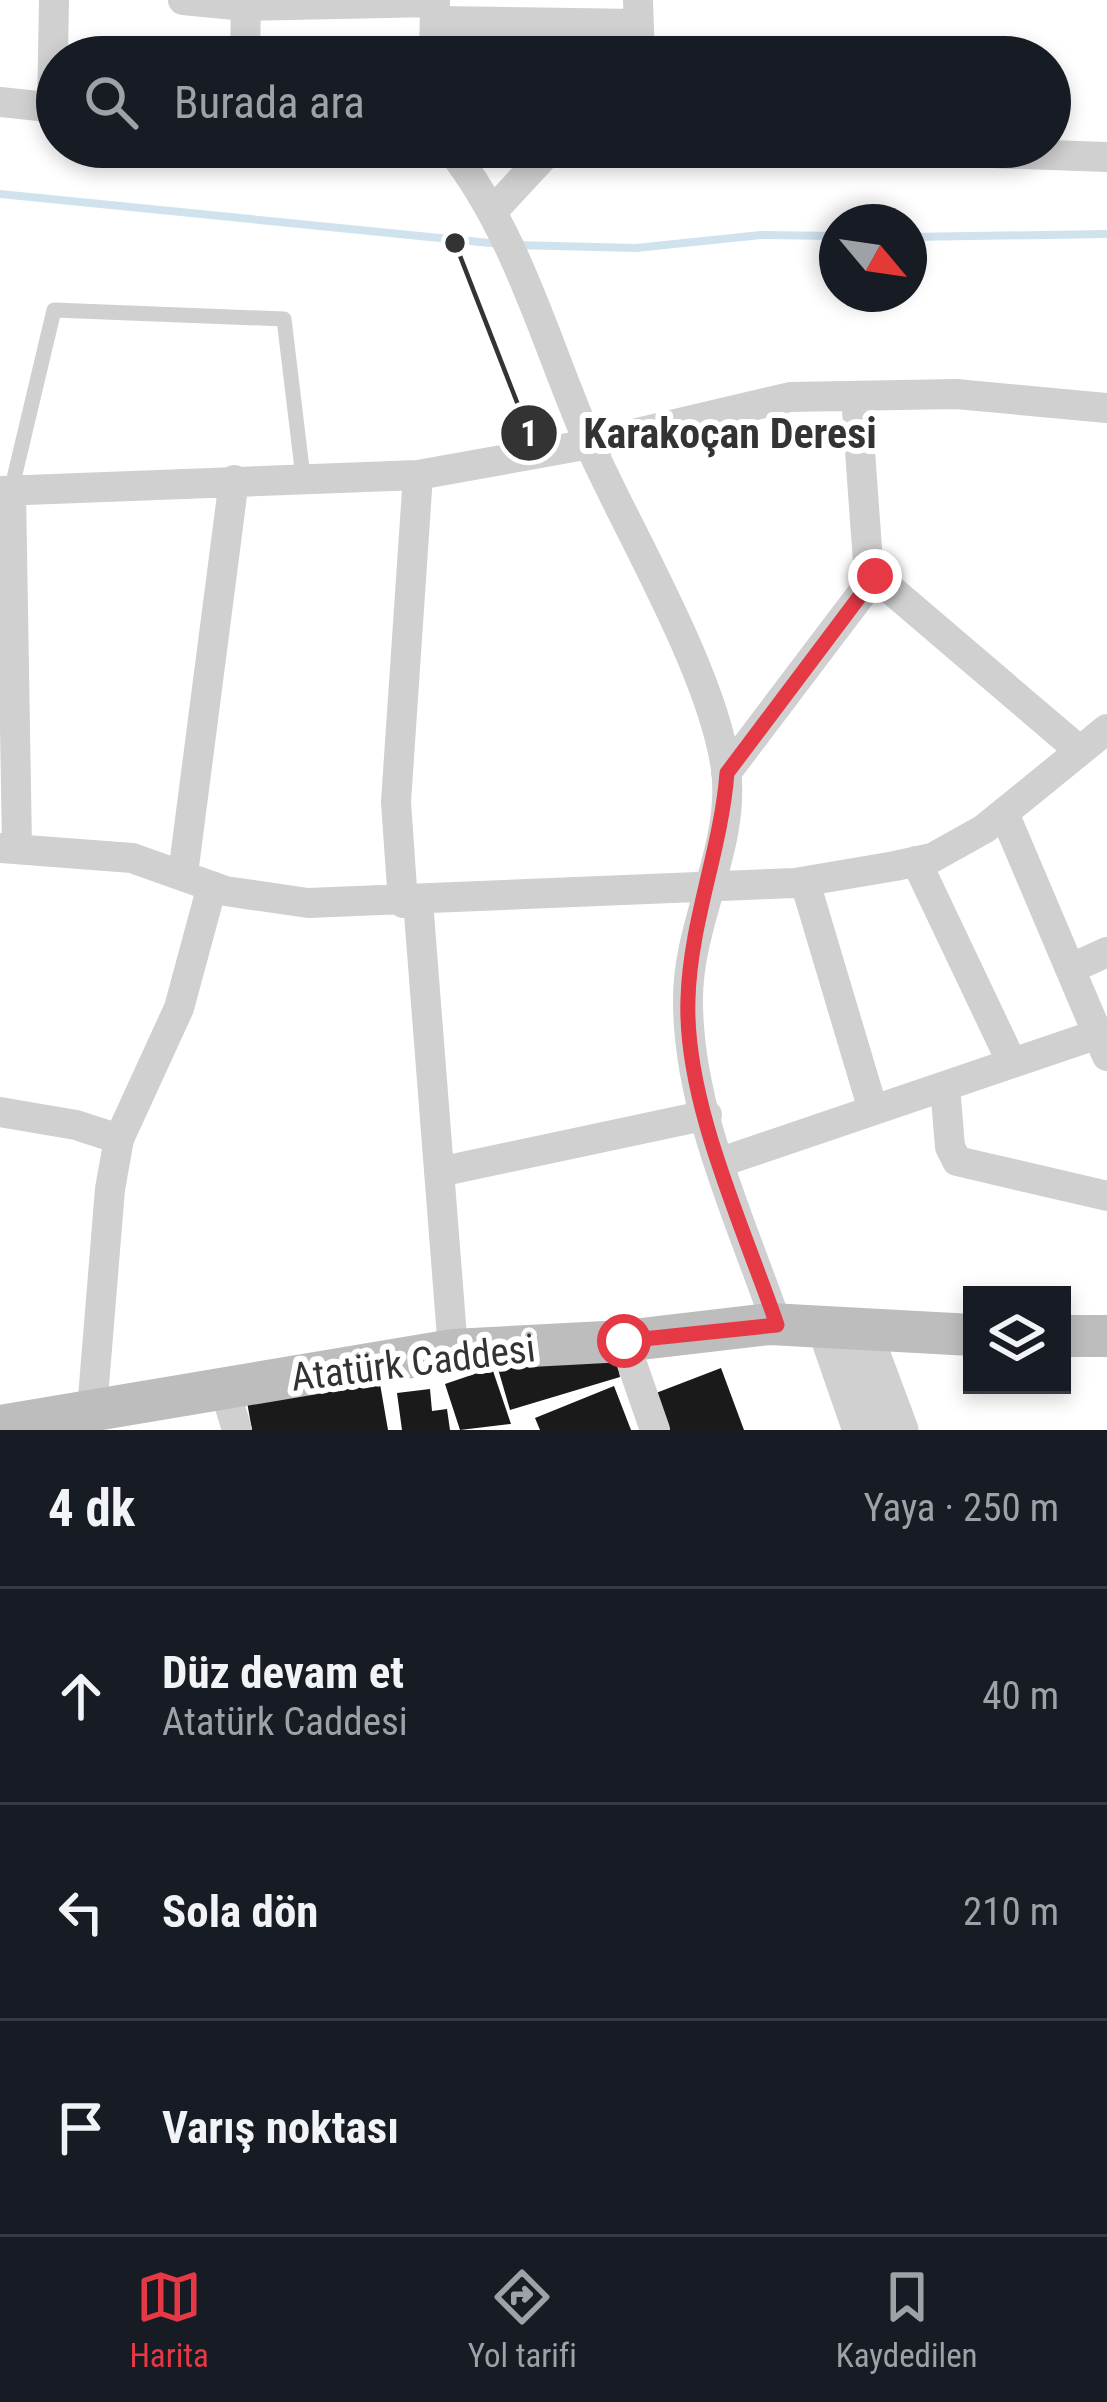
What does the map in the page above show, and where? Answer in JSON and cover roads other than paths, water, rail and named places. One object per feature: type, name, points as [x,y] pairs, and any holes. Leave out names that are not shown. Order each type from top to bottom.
[{"type":"main road","name":"Atatürk Caddesi","points":[[0,1426],[453,1350],[624,1341],[777,1325],[963,1335]]},
{"type":"main road","points":[[1071,1336],[1107,1336]]},
{"type":"street","points":[[54,0],[54,36]]},
{"type":"street","points":[[184,0],[638,12]]},
{"type":"street","points":[[245,36],[246,3]]},
{"type":"street","points":[[0,102],[36,106]]},
{"type":"street","points":[[1071,156],[1107,157]]},
{"type":"street","points":[[463,168],[493,211],[590,444],[706,697],[727,773],[709,885],[691,956],[687,1004],[707,1115],[777,1325]]},
{"type":"street","points":[[493,211],[533,168]]},
{"type":"street","points":[[1107,408],[956,394],[790,397],[590,444],[418,475],[6,491],[9,847],[132,858],[270,900],[411,902],[805,882],[916,861],[1004,813],[1107,729]]},
{"type":"street","points":[[856,396],[868,562],[875,576],[1080,751]]},
{"type":"street","points":[[418,475],[396,802],[411,902],[453,1350]]},
{"type":"street","points":[[183,874],[234,480]]},
{"type":"street","points":[[727,773],[875,576]]},
{"type":"street","points":[[721,1162],[1012,1063],[1102,1045],[1004,813]]},
{"type":"street","points":[[916,861],[1012,1063]]},
{"type":"street","points":[[805,882],[873,1110]]},
{"type":"street","points":[[92,1410],[110,1189],[119,1139],[179,1008],[212,886]]},
{"type":"street","points":[[1070,969],[1107,952]]},
{"type":"street","points":[[945,1086],[950,1147],[957,1161],[1107,1196]]},
{"type":"street","points":[[0,1112],[76,1125],[119,1139]]},
{"type":"street","points":[[439,1172],[707,1115]]},
{"type":"street","points":[[844,1330],[862,1430]]},
{"type":"street","points":[[844,1330],[899,1430]]},
{"type":"street","points":[[624,1341],[655,1430]]},
{"type":"street","points":[[224,1387],[237,1430]]},
{"type":"lane","points":[[6,491],[54,310],[284,319],[303,477]]},
{"type":"waterway","points":[[0,194],[500,244]]},
{"type":"waterway","points":[[927,237],[1107,234]]},
{"type":"waterway","points":[[515,245],[636,248],[761,235],[819,236]]},
{"type":"place","name":"Karakoçan Deresi","points":[[455,243]]}]
